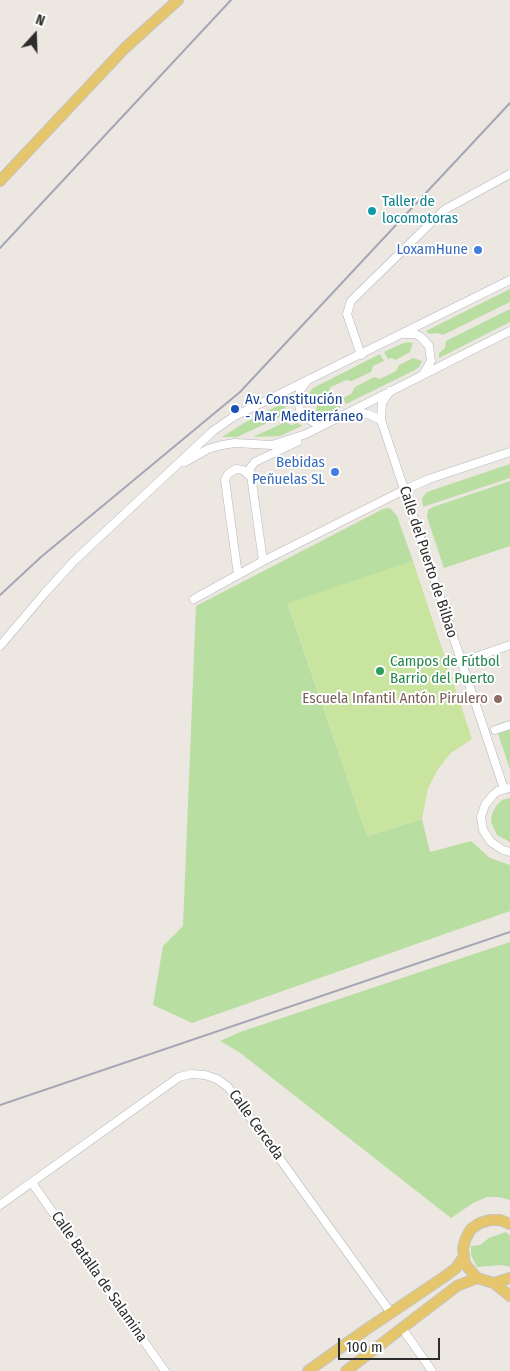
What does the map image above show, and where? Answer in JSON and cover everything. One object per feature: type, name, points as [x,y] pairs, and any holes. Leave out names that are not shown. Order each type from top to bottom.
[{"type":"main road","points":[[0,181],[125,48],[178,0]]},
{"type":"main road","points":[[510,1224],[500,1220],[480,1223],[472,1229],[466,1238],[463,1248],[463,1258],[468,1269],[477,1278],[494,1283],[510,1296]]},
{"type":"main road","points":[[308,1371],[447,1275],[456,1268],[463,1258]]},
{"type":"main road","points":[[346,1371],[457,1286],[477,1278]]},
{"type":"main road","points":[[494,1283],[510,1278]]},
{"type":"street","points":[[361,355],[347,314],[351,301],[444,210],[510,174]]},
{"type":"street","points":[[0,646],[74,562],[206,437],[228,421],[510,280]]},
{"type":"street","points":[[264,561],[250,468],[254,463],[296,442],[306,434],[351,410],[510,331]]},
{"type":"street","points":[[403,334],[420,337],[429,346],[431,361],[423,375]]},
{"type":"street","points":[[307,380],[298,398],[300,410],[313,422],[326,423]]},
{"type":"street","points":[[351,410],[368,414],[380,420],[382,403],[390,391]]},
{"type":"street","name":"Calle del Puerto de Bilbao","points":[[380,420],[461,662],[507,788]]},
{"type":"street","points":[[172,470],[199,453],[222,445],[272,445],[306,434]]},
{"type":"street","points":[[194,599],[404,490],[429,479],[510,452]]},
{"type":"street","points":[[238,575],[226,478],[229,472],[236,469],[244,470],[251,477]]},
{"type":"street","points":[[461,662],[510,645]]},
{"type":"street","points":[[495,730],[510,725]]},
{"type":"street","points":[[507,788],[493,795],[485,805],[481,817],[486,837],[503,850],[510,852]]},
{"type":"street","name":"Calle Cerceda","points":[[0,1205],[179,1077],[191,1074],[205,1075],[217,1079],[228,1087],[391,1312]]},
{"type":"street","name":"Calle Batalla de Salamina","points":[[32,1183],[165,1371]]},
{"type":"street","points":[[402,1328],[432,1371]]},
{"type":"green space","points":[[510,289],[510,302],[443,335],[437,333],[429,334],[426,331]]},
{"type":"green space","points":[[510,309],[510,322],[439,358],[439,353],[445,348],[446,341]]},
{"type":"green space","points":[[408,342],[413,343],[410,352],[396,360],[388,359],[384,352]]},
{"type":"green space","points":[[380,354],[384,361],[373,366],[371,372],[352,381],[346,380],[331,387],[327,394],[314,400],[306,397],[313,388]]},
{"type":"green space","points":[[413,358],[422,361],[415,370],[346,404],[343,398],[351,394],[355,387],[374,377],[380,379],[396,371],[399,365]]},
{"type":"green space","points":[[330,399],[338,400],[341,407],[324,415],[315,415],[317,406]]},
{"type":"green space","points":[[289,400],[289,405],[284,408],[282,416],[237,437],[222,437],[244,423]]},
{"type":"green space","points":[[285,422],[292,425],[298,423],[302,426],[280,436],[253,437]]},
{"type":"green space","points":[[510,464],[510,478],[423,507],[422,498],[427,492]]},
{"type":"green space","points":[[510,481],[510,546],[444,568],[427,517],[428,510]]},
{"type":"green space","points":[[388,508],[397,516],[413,561],[288,604],[367,836],[422,819],[430,852],[471,841],[490,858],[510,865],[510,911],[192,1023],[153,1005],[163,946],[183,926],[196,606]]},
{"type":"green space","name":"Campos de Fútbol Barrio del Puerto","points":[[413,561],[472,739],[451,753],[438,769],[428,788],[422,819],[367,836],[288,603]]},
{"type":"green space","points":[[510,720],[510,769],[495,725]]},
{"type":"green space","points":[[510,798],[510,842],[497,835],[491,822],[496,806],[502,800]]},
{"type":"green space","points":[[510,942],[510,1200],[499,1197],[487,1197],[473,1203],[451,1218],[239,1052],[220,1041],[240,1032]]},
{"type":"green space","points":[[506,1232],[510,1236],[510,1267],[502,1265],[477,1267],[471,1255],[471,1246],[480,1245],[489,1238]]},
{"type":"railway","points":[[0,248],[231,0]]},
{"type":"railway","points":[[0,595],[41,557],[240,392],[510,103]]},
{"type":"railway","points":[[0,1105],[510,932]]},
{"type":"place","name":"Taller de locomotoras","points":[[372,211]]},
{"type":"place","name":"LoxamHune","points":[[478,250]]},
{"type":"place","name":"Av. Constitución - Mar Mediterráneo","points":[[235,409]]},
{"type":"place","name":"Bebidas Peñuelas SL","points":[[335,472]]},
{"type":"place","name":"Campos de Fútbol Barrio del Puerto","points":[[380,671]]},
{"type":"place","name":"Escuela Infantil Antón Pirulero","points":[[498,699]]}]
